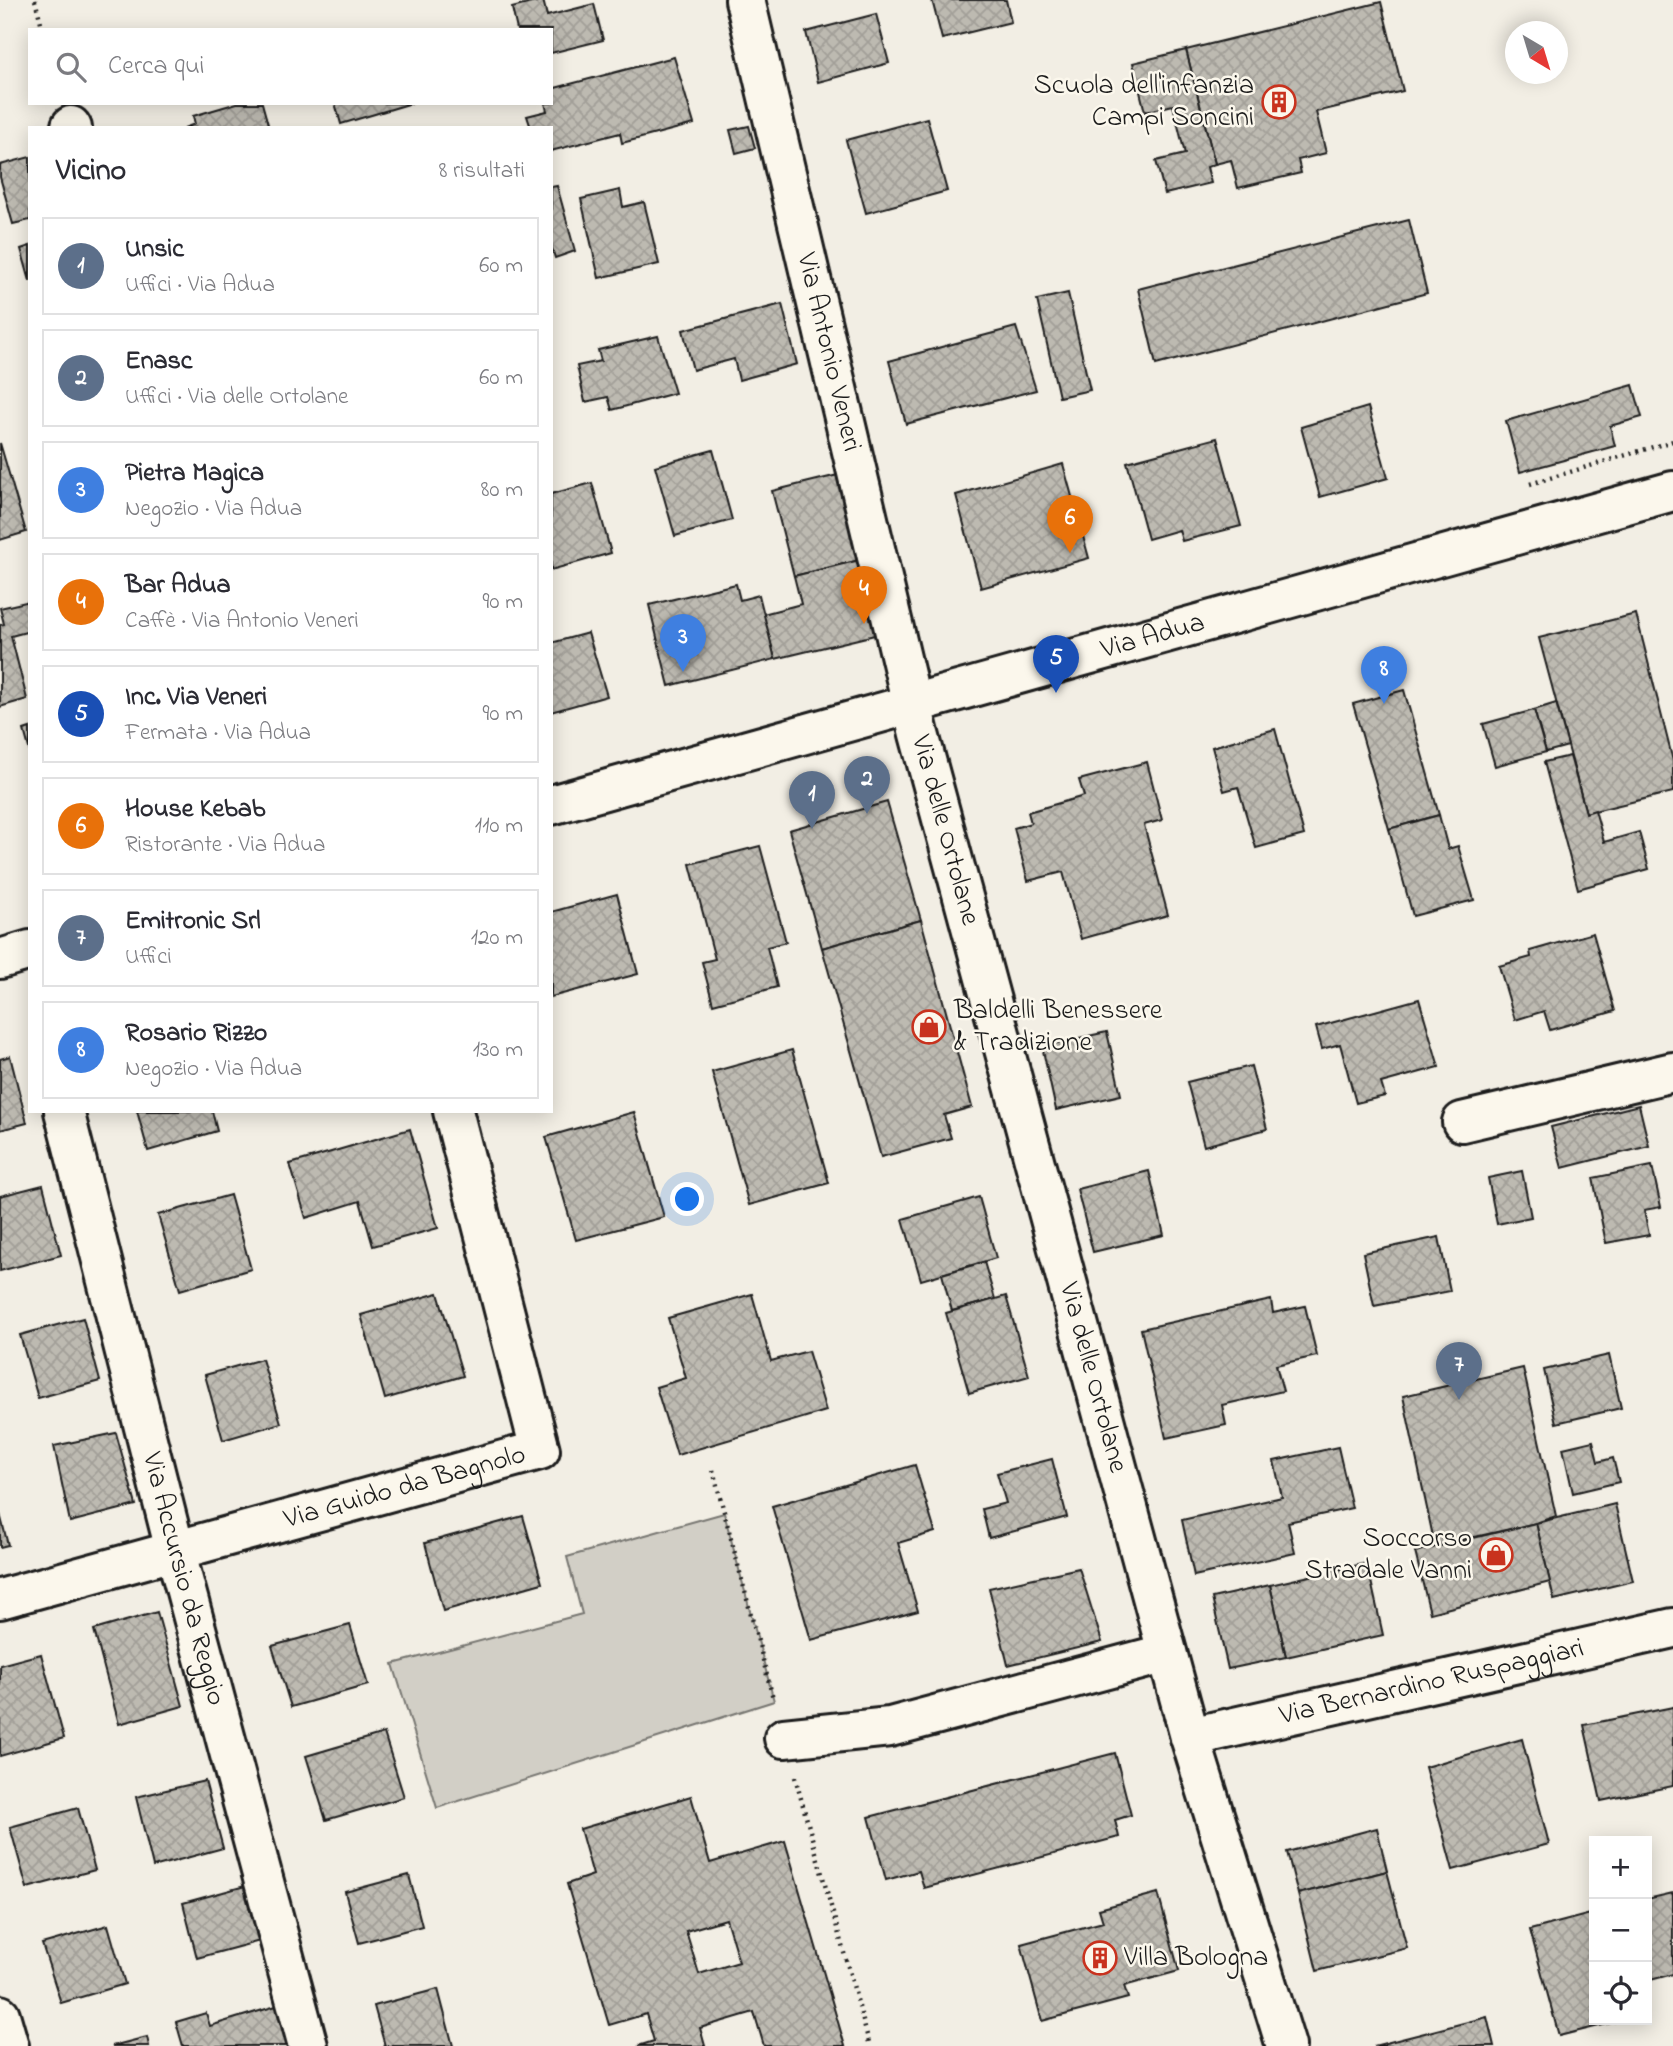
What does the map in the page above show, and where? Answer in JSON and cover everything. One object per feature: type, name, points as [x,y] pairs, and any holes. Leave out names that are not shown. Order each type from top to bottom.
[{"type":"street","name":"Via Antonio Veneri","points":[[745,0],[911,704]]},
{"type":"street","name":"Via Adua","points":[[553,804],[1673,491]]},
{"type":"street","name":"Via delle Ortolane","points":[[911,704],[1190,1737],[1286,2046]]},
{"type":"street","points":[[1462,1122],[1673,1072]]},
{"type":"street","name":"Via Accursio da Reggio","points":[[65,1113],[175,1550],[309,2046]]},
{"type":"street","name":"Via Guido da Bagnolo","points":[[175,1550],[540,1450],[454,1113]]},
{"type":"street","points":[[0,1599],[175,1550]]},
{"type":"street","name":"Via Bernardino Ruspaggiari","points":[[1190,1737],[1673,1628]]},
{"type":"street","points":[[784,1738],[890,1727],[1167,1653]]},
{"type":"street","points":[[0,2015],[9,2046]]},
{"type":"path","points":[[35,0],[42,28]]},
{"type":"shaded area","points":[[724,1513],[774,1701],[437,1808],[393,1664],[582,1614],[567,1557]]},
{"type":"building","points":[[543,0],[547,16],[594,4],[603,40],[553,52],[553,28],[517,28],[512,8]]},
{"type":"building","points":[[932,0],[1006,0],[1011,22],[942,39]]},
{"type":"building","name":"Scuola dell'infanzia Campi Soncini","points":[[1381,2],[1403,91],[1316,112],[1326,153],[1298,160],[1301,173],[1238,188],[1231,160],[1215,164],[1186,50]]},
{"type":"building","points":[[876,14],[889,63],[818,82],[806,32]]},
{"type":"building","points":[[1186,50],[1215,164],[1207,167],[1211,183],[1165,194],[1156,161],[1185,154],[1173,105],[1145,112],[1133,63]]},
{"type":"building","points":[[674,57],[694,124],[622,143],[620,133],[553,150],[553,126],[530,126],[527,116],[547,111],[546,105],[553,105],[553,88]]},
{"type":"building","points":[[230,105],[263,105],[268,126],[190,126],[195,124],[193,116]]},
{"type":"building","points":[[336,105],[405,105],[341,124]]},
{"type":"building","points":[[927,118],[947,191],[866,213],[846,140]]},
{"type":"building","points":[[749,126],[755,148],[736,153],[730,130]]},
{"type":"building","points":[[28,158],[28,220],[13,224],[0,177],[0,165]]},
{"type":"building","points":[[557,186],[575,251],[555,258],[553,252],[553,187]]},
{"type":"building","points":[[620,190],[623,207],[644,202],[659,264],[599,278],[581,199]]},
{"type":"building","points":[[1409,220],[1427,293],[1156,365],[1138,289]]},
{"type":"building","points":[[28,247],[28,274],[21,249]]},
{"type":"building","points":[[1068,293],[1090,390],[1059,397],[1037,300]]},
{"type":"building","points":[[782,304],[797,364],[739,380],[734,359],[693,370],[683,330]]},
{"type":"building","points":[[1016,327],[1036,390],[906,424],[889,361]]},
{"type":"building","points":[[658,336],[675,393],[612,410],[608,397],[585,402],[577,366],[601,361],[598,350]]},
{"type":"building","points":[[1633,385],[1642,417],[1610,426],[1615,446],[1520,472],[1506,421]]},
{"type":"building","points":[[1368,407],[1388,478],[1320,497],[1301,427]]},
{"type":"building","points":[[1217,438],[1241,526],[1182,541],[1179,530],[1148,539],[1127,462]]},
{"type":"building","points":[[0,443],[26,532],[0,540]]},
{"type":"building","points":[[713,450],[732,520],[675,536],[655,466]]},
{"type":"building","points":[[1063,464],[1089,558],[981,588],[956,495]]},
{"type":"building","points":[[842,474],[864,559],[794,576],[772,491]]},
{"type":"building","points":[[592,483],[611,553],[553,569],[553,493]]},
{"type":"building","points":[[864,559],[883,633],[775,659],[763,614],[801,604],[794,576]]},
{"type":"building","points":[[736,584],[740,600],[759,595],[775,659],[669,686],[649,605]]},
{"type":"building","points":[[28,601],[28,632],[11,636],[27,699],[0,707],[0,625],[4,624],[0,608]]},
{"type":"building","points":[[1636,614],[1673,761],[1673,792],[1586,813],[1539,638]]},
{"type":"building","points":[[588,633],[607,696],[553,711],[553,642]]},
{"type":"building","points":[[1404,690],[1439,815],[1389,829],[1353,704]]},
{"type":"building","points":[[1556,703],[1568,746],[1546,752],[1534,710]]},
{"type":"building","points":[[1534,710],[1546,752],[1495,766],[1483,724]]},
{"type":"building","points":[[28,729],[28,745],[24,730]]},
{"type":"building","points":[[1275,729],[1304,835],[1256,848],[1238,787],[1224,791],[1212,747]]},
{"type":"building","points":[[1570,756],[1586,813],[1595,810],[1604,842],[1639,832],[1649,869],[1578,889],[1544,762]]},
{"type":"building","points":[[1147,762],[1162,820],[1144,825],[1168,915],[1081,939],[1063,872],[1028,881],[1014,828],[1031,823],[1028,812],[1084,796],[1079,780]]},
{"type":"building","points":[[887,802],[921,920],[822,948],[789,830]]},
{"type":"building","points":[[1439,815],[1448,849],[1458,846],[1474,900],[1413,916],[1389,829]]},
{"type":"building","points":[[760,846],[786,942],[767,947],[777,987],[713,1004],[702,962],[715,959],[690,864]]},
{"type":"building","points":[[617,894],[638,974],[553,996],[553,911]]},
{"type":"building","points":[[921,920],[972,1107],[944,1115],[951,1138],[881,1157],[822,948]]},
{"type":"building","points":[[1593,933],[1615,1011],[1550,1030],[1544,1011],[1515,1020],[1499,966],[1531,957],[1530,951]]},
{"type":"building","points":[[1419,999],[1439,1067],[1381,1083],[1385,1096],[1356,1103],[1340,1044],[1322,1049],[1316,1027]]},
{"type":"building","points":[[1107,1032],[1121,1095],[1056,1110],[1042,1046]]},
{"type":"building","points":[[792,1050],[829,1183],[749,1205],[712,1072]]},
{"type":"building","points":[[10,1056],[27,1123],[0,1130],[0,1059]]},
{"type":"building","points":[[1251,1066],[1267,1129],[1204,1146],[1187,1082]]},
{"type":"building","points":[[1639,1105],[1649,1146],[1562,1168],[1551,1127]]},
{"type":"building","points":[[634,1112],[664,1217],[576,1240],[546,1137]]},
{"type":"building","points":[[138,1113],[212,1113],[217,1131],[148,1151]]},
{"type":"building","points":[[410,1129],[438,1228],[373,1246],[360,1201],[306,1218],[290,1164]]},
{"type":"building","points":[[1652,1166],[1661,1207],[1644,1210],[1649,1235],[1606,1243],[1593,1178]]},
{"type":"building","points":[[1149,1171],[1164,1235],[1093,1252],[1077,1189]]},
{"type":"building","points":[[1522,1171],[1531,1217],[1497,1224],[1488,1178]]},
{"type":"building","points":[[43,1185],[61,1255],[0,1271],[0,1196]]},
{"type":"building","points":[[230,1195],[251,1269],[180,1290],[158,1215]]},
{"type":"building","points":[[979,1197],[996,1258],[921,1280],[903,1219]]},
{"type":"building","points":[[1439,1237],[1450,1291],[1374,1306],[1363,1253]]},
{"type":"building","points":[[984,1262],[995,1299],[952,1311],[942,1274]]},
{"type":"building","points":[[438,1293],[463,1376],[385,1399],[361,1315]]},
{"type":"building","points":[[752,1294],[771,1361],[808,1351],[826,1411],[677,1455],[656,1387],[686,1378],[668,1318]]},
{"type":"building","points":[[1006,1296],[1029,1376],[969,1393],[946,1313]]},
{"type":"building","points":[[1271,1300],[1273,1313],[1305,1306],[1317,1356],[1276,1365],[1283,1391],[1222,1405],[1226,1425],[1166,1438],[1141,1329]]},
{"type":"building","points":[[83,1318],[100,1381],[38,1398],[20,1335]]},
{"type":"building","points":[[1609,1355],[1621,1408],[1556,1423],[1544,1370]]},
{"type":"building","points":[[262,1359],[281,1423],[223,1440],[205,1375]]},
{"type":"building","points":[[1523,1368],[1556,1516],[1435,1546],[1403,1396]]},
{"type":"building","points":[[116,1433],[136,1505],[70,1522],[54,1446]]},
{"type":"building","points":[[1593,1441],[1598,1462],[1613,1458],[1619,1482],[1573,1493],[1563,1448]]},
{"type":"building","points":[[1338,1447],[1352,1508],[1288,1522],[1295,1553],[1194,1576],[1182,1520],[1282,1497],[1274,1461]]},
{"type":"building","points":[[1052,1459],[1067,1517],[989,1538],[982,1509],[1006,1503],[997,1473]]},
{"type":"building","points":[[915,1465],[935,1532],[898,1543],[918,1611],[811,1640],[772,1506]]},
{"type":"building","points":[[1615,1504],[1633,1581],[1554,1600],[1536,1523]]},
{"type":"building","points":[[0,1514],[8,1545],[0,1547]]},
{"type":"building","points":[[523,1516],[542,1583],[443,1611],[425,1543]]},
{"type":"building","points":[[1536,1523],[1550,1582],[1430,1613],[1415,1552]]},
{"type":"building","points":[[1367,1563],[1383,1635],[1286,1657],[1270,1585]]},
{"type":"building","points":[[1079,1568],[1102,1642],[1008,1665],[989,1588]]},
{"type":"building","points":[[1270,1585],[1286,1657],[1228,1669],[1212,1598]]},
{"type":"building","points":[[157,1612],[183,1706],[119,1724],[94,1630]]},
{"type":"building","points":[[350,1625],[368,1685],[291,1707],[272,1646]]},
{"type":"building","points":[[41,1654],[64,1738],[0,1756],[0,1665]]},
{"type":"building","points":[[1673,1707],[1673,1786],[1601,1801],[1584,1725]]},
{"type":"building","points":[[384,1733],[404,1797],[326,1820],[306,1756]]},
{"type":"building","points":[[1522,1739],[1549,1844],[1453,1870],[1425,1767]]},
{"type":"building","points":[[1115,1753],[1131,1815],[1115,1820],[1119,1837],[924,1888],[919,1871],[886,1880],[869,1817]]},
{"type":"building","points":[[205,1781],[223,1848],[153,1867],[136,1797]]},
{"type":"building","points":[[691,1796],[710,1863],[785,1841],[845,2046],[764,2046],[754,2012],[700,2028],[705,2046],[638,2046],[654,2041],[646,2014],[609,2025],[567,1884],[593,1875],[580,1829]],"holes":[[[726,1919],[739,1962],[699,1974],[686,1931]]]},
{"type":"building","points":[[78,1808],[95,1870],[27,1888],[10,1827]]},
{"type":"building","points":[[1377,1828],[1387,1871],[1298,1894],[1287,1852]]},
{"type":"building","points":[[1387,1871],[1407,1948],[1317,1971],[1298,1894]]},
{"type":"building","points":[[409,1875],[422,1926],[359,1943],[345,1892]]},
{"type":"building","points":[[245,1886],[260,1941],[197,1958],[183,1903]]},
{"type":"building","name":"Villa Bologna","points":[[1158,1893],[1179,1971],[1124,1986],[1128,1998],[1042,2021],[1021,1944],[1103,1922],[1099,1909]]},
{"type":"building","points":[[1673,1893],[1673,1974],[1652,1980],[1652,1899]]},
{"type":"building","points":[[1589,1914],[1589,2025],[1603,2025],[1559,2036],[1530,1930]]},
{"type":"building","points":[[108,1925],[125,1984],[61,2003],[42,1944]]},
{"type":"building","points":[[438,1989],[453,2046],[385,2046],[374,2006]]},
{"type":"building","points":[[276,2006],[288,2046],[183,2046],[176,2022],[206,2013],[210,2026]]},
{"type":"building","points":[[1487,2017],[1494,2046],[1374,2046]]},
{"type":"building","points":[[147,2037],[149,2046],[112,2046]]},
{"type":"place","name":"Scuola dell'infanzia Campi Soncini","points":[[1279,102]]},
{"type":"place","name":"House Kebab","points":[[1070,553]]},
{"type":"place","name":"Bar Adua","points":[[864,624]]},
{"type":"place","name":"Pietra Magica","points":[[683,672]]},
{"type":"place","name":"Inc. Via Veneri","points":[[1056,693]]},
{"type":"place","name":"Rosario Rizzo","points":[[1384,704]]},
{"type":"place","name":"Enasc","points":[[867,814]]},
{"type":"place","name":"Unsic","points":[[812,829]]},
{"type":"place","name":"Baldelli Benessere & Tradizione","points":[[929,1027]]},
{"type":"place","name":"Emitronic Srl","points":[[1459,1400]]},
{"type":"place","name":"Soccorso Stradale Vanni","points":[[1496,1555]]},
{"type":"place","name":"Villa Bologna","points":[[1100,1958]]}]
